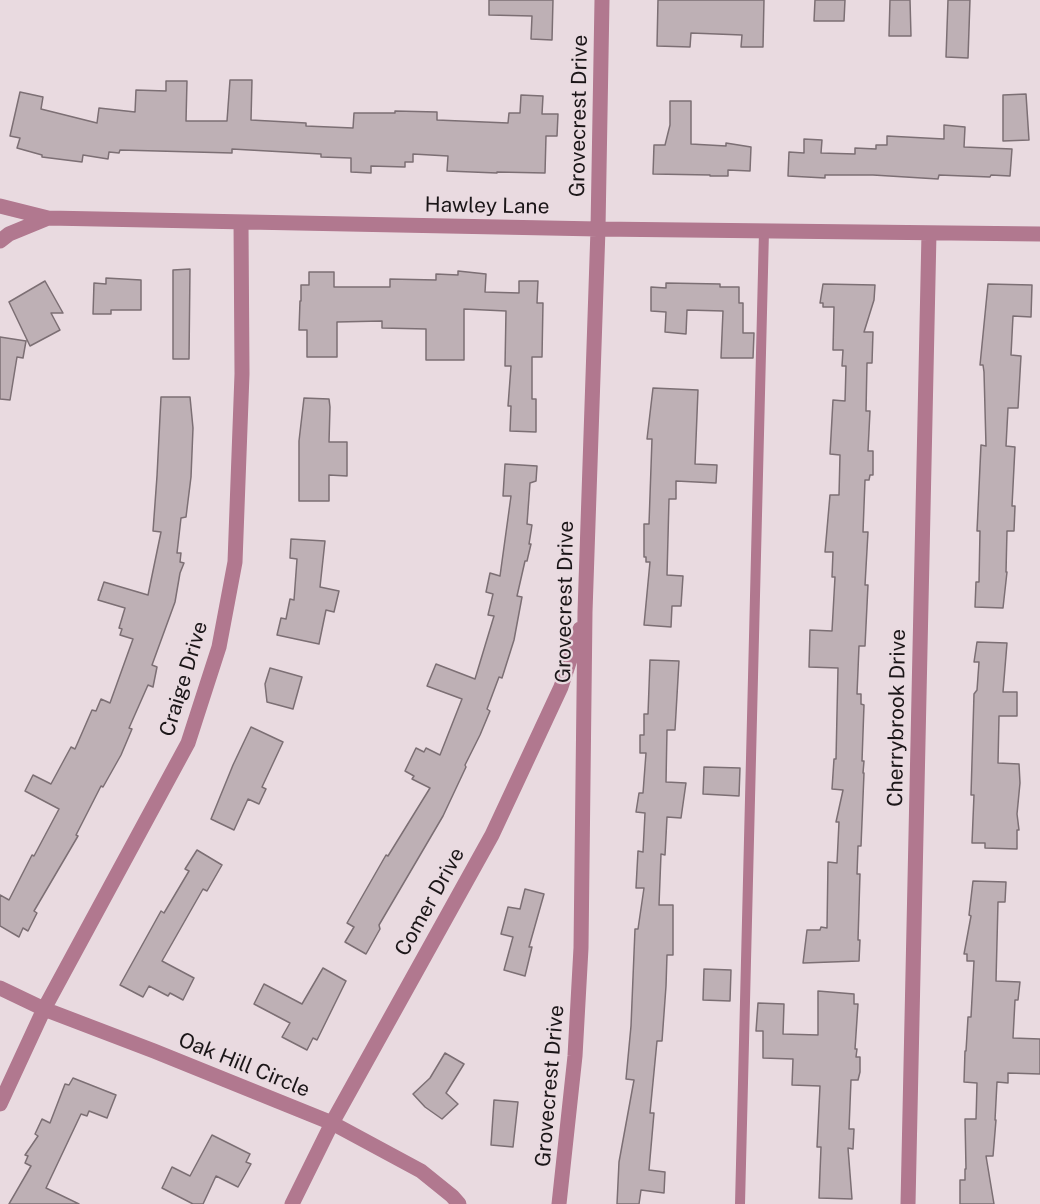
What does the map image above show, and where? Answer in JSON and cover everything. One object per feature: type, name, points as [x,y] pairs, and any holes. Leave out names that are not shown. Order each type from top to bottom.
[{"type":"street","name":"Grovecrest Drive","points":[[559,1204],[575,1056],[581,948],[585,612],[602,0]]},
{"type":"street","points":[[0,206],[48,218]]},
{"type":"street","name":"Hawley Lane","points":[[4,237],[48,218],[597,229],[1040,234]]},
{"type":"street","name":"Craige Drive","points":[[0,1104],[44,1009],[188,743],[219,647],[235,562],[242,374],[241,222]]},
{"type":"street","name":"Cherrybrook Drive","points":[[908,1204],[929,232]]},
{"type":"street","name":"Comer Drive","points":[[292,1204],[332,1123],[492,835],[561,687],[585,612]]},
{"type":"street","name":"Oak Hill Circle","points":[[0,988],[44,1009],[332,1123],[421,1171],[459,1204]]},
{"type":"lane","points":[[740,1204],[764,231]]},
{"type":"building","points":[[489,0],[553,0],[552,40],[531,39],[532,16],[489,15]]},
{"type":"building","points":[[658,0],[764,0],[763,47],[741,47],[742,35],[691,33],[690,47],[657,46]]},
{"type":"building","points":[[815,0],[845,0],[844,21],[814,21]]},
{"type":"building","points":[[890,0],[910,0],[911,36],[889,36]]},
{"type":"building","points":[[948,0],[970,0],[968,58],[946,57]]},
{"type":"building","points":[[230,80],[252,80],[251,120],[306,123],[306,126],[353,128],[354,113],[395,113],[395,111],[437,112],[437,120],[508,123],[509,113],[520,113],[521,95],[543,96],[542,114],[558,114],[557,136],[546,136],[545,173],[447,171],[448,156],[413,154],[413,162],[405,162],[405,167],[371,166],[371,173],[351,172],[351,158],[232,149],[232,153],[120,150],[119,153],[109,152],[108,159],[83,155],[82,162],[42,157],[42,155],[17,148],[20,138],[10,136],[20,92],[43,97],[41,109],[97,123],[99,108],[135,112],[136,90],[166,91],[166,81],[187,81],[186,121],[227,121]]},
{"type":"building","points":[[1026,94],[1029,140],[1003,141],[1003,95]]},
{"type":"building","points":[[670,101],[691,101],[691,144],[726,146],[726,143],[751,147],[750,171],[728,170],[728,176],[653,174],[654,145],[665,145],[670,125]]},
{"type":"building","points":[[944,125],[965,127],[964,147],[1012,149],[1010,176],[939,175],[938,179],[873,175],[825,175],[825,178],[788,176],[789,152],[804,153],[804,139],[822,140],[821,153],[855,154],[855,148],[876,149],[876,145],[887,145],[887,136],[944,139]]},
{"type":"building","points":[[190,269],[189,359],[173,359],[173,270]]},
{"type":"building","points":[[458,271],[486,274],[485,292],[519,293],[519,281],[538,281],[537,303],[543,303],[542,357],[532,357],[532,399],[536,399],[536,432],[510,431],[511,406],[508,406],[511,366],[505,366],[506,311],[464,309],[464,360],[426,360],[426,329],[382,328],[382,321],[337,322],[337,357],[307,357],[307,330],[299,330],[301,285],[309,285],[309,272],[334,272],[334,287],[390,287],[390,279],[436,280],[436,274],[458,275]]},
{"type":"building","points":[[106,278],[141,280],[141,310],[111,310],[111,314],[93,314],[94,283],[106,284]]},
{"type":"building","points":[[45,281],[63,313],[51,313],[60,330],[30,346],[9,302]]},
{"type":"building","points":[[666,283],[720,284],[720,287],[739,287],[739,303],[743,303],[743,333],[754,333],[753,358],[721,358],[723,311],[687,310],[686,334],[665,332],[666,312],[651,311],[651,287],[666,288]]},
{"type":"building","points":[[823,284],[875,285],[874,300],[864,332],[873,332],[872,363],[867,363],[866,411],[870,411],[868,451],[873,451],[873,475],[870,475],[869,480],[865,480],[863,532],[868,532],[865,585],[868,585],[865,646],[859,646],[857,694],[861,694],[861,704],[864,705],[861,846],[858,846],[857,874],[860,874],[858,940],[860,940],[859,961],[803,963],[807,930],[827,928],[828,862],[837,863],[839,822],[836,822],[843,790],[832,789],[834,759],[836,759],[838,668],[809,667],[810,630],[832,631],[835,577],[832,577],[833,552],[825,552],[830,495],[839,495],[840,455],[830,454],[833,400],[845,401],[846,366],[842,366],[843,350],[833,350],[834,307],[823,307],[823,303],[820,303]]},
{"type":"building","points":[[988,284],[1032,285],[1031,317],[1013,316],[1011,355],[1021,356],[1018,408],[1008,408],[1006,446],[1015,447],[1012,506],[1015,506],[1014,531],[1007,531],[1007,572],[1003,608],[975,607],[976,582],[979,582],[980,531],[977,531],[981,445],[986,446],[984,372],[983,365],[980,365]]},
{"type":"building","points":[[0,337],[26,341],[23,358],[17,357],[10,400],[0,399]]},
{"type":"building","points":[[653,388],[698,390],[695,464],[717,465],[716,483],[676,481],[676,499],[669,499],[667,575],[683,576],[681,606],[672,606],[671,627],[644,625],[650,562],[646,562],[646,557],[644,557],[644,524],[649,524],[652,439],[647,439]]},
{"type":"building","points":[[161,397],[190,397],[193,428],[191,477],[186,517],[181,518],[177,553],[181,553],[180,562],[184,563],[175,602],[152,665],[157,667],[153,687],[148,685],[129,728],[132,729],[121,755],[103,787],[101,786],[76,835],[78,836],[34,911],[37,913],[28,931],[23,928],[19,937],[0,926],[0,895],[9,900],[59,809],[25,791],[33,775],[51,784],[71,747],[75,749],[92,710],[96,711],[101,699],[110,703],[133,639],[120,635],[122,629],[119,628],[125,608],[98,600],[104,582],[148,595],[161,532],[153,531]]},
{"type":"building","points":[[304,398],[329,399],[329,442],[347,442],[347,476],[329,475],[329,501],[299,501],[299,441]]},
{"type":"building","points":[[505,464],[537,466],[536,481],[530,483],[527,524],[532,525],[529,544],[531,544],[517,596],[522,597],[514,640],[502,678],[499,677],[487,709],[490,711],[443,816],[379,925],[380,929],[366,954],[345,942],[354,927],[347,923],[386,855],[388,856],[430,788],[412,779],[414,776],[405,771],[416,748],[424,752],[426,748],[440,755],[462,699],[427,686],[436,664],[475,679],[494,616],[488,615],[493,594],[486,592],[490,573],[500,576],[511,496],[503,496]]},
{"type":"building","points":[[291,539],[325,541],[320,587],[339,591],[334,612],[326,610],[319,644],[277,635],[281,618],[286,619],[290,599],[294,600],[297,559],[290,558]]},
{"type":"building","points":[[977,642],[1007,643],[1003,692],[1017,692],[1017,716],[999,716],[998,763],[1019,764],[1017,849],[985,848],[985,843],[972,843],[974,694],[977,690],[979,662],[974,662]]},
{"type":"building","points":[[650,660],[679,661],[675,730],[667,730],[666,782],[686,783],[681,818],[667,817],[665,855],[661,854],[659,905],[673,905],[673,955],[667,955],[662,1041],[657,1041],[650,1113],[654,1113],[649,1170],[665,1172],[664,1193],[641,1190],[639,1204],[617,1204],[619,1162],[634,1080],[626,1079],[631,1026],[635,929],[638,929],[644,888],[636,888],[638,851],[643,852],[645,813],[636,812],[639,793],[643,793],[646,753],[640,753],[640,735],[644,735],[644,714],[648,714]]},
{"type":"building","points":[[270,668],[302,677],[293,709],[267,702],[265,684]]},
{"type":"building","points":[[251,727],[283,742],[262,787],[266,789],[259,804],[248,799],[234,830],[211,819]]},
{"type":"building","points":[[704,767],[740,768],[739,796],[703,794]]},
{"type":"building","points":[[197,850],[222,865],[207,891],[203,889],[162,961],[194,978],[183,1000],[170,993],[168,996],[149,986],[143,997],[120,985],[161,911],[164,913],[189,871],[185,869]]},
{"type":"building","points":[[973,881],[1006,882],[1005,902],[998,902],[996,981],[1020,982],[1018,1000],[1015,1000],[1013,1038],[1040,1039],[1040,1074],[1008,1073],[1008,1083],[997,1082],[993,1156],[986,1156],[994,1204],[960,1204],[960,1180],[965,1180],[966,1169],[965,1119],[976,1119],[977,1083],[964,1082],[974,961],[967,961],[967,954],[964,954],[971,916],[969,915]]},
{"type":"building","points":[[525,889],[544,894],[529,947],[532,947],[525,976],[504,970],[513,937],[501,934],[508,907],[520,909]]},
{"type":"building","points":[[323,968],[346,981],[317,1040],[313,1038],[307,1050],[282,1037],[290,1023],[254,1004],[264,984],[302,1004]]},
{"type":"building","points":[[704,969],[731,970],[730,1001],[703,1000]]},
{"type":"building","points":[[818,991],[854,994],[854,1004],[858,1004],[855,1049],[857,1049],[856,1057],[860,1057],[860,1072],[858,1080],[851,1080],[849,1129],[854,1129],[853,1149],[848,1148],[852,1199],[819,1198],[821,1147],[817,1147],[820,1086],[792,1085],[793,1059],[763,1058],[763,1031],[756,1031],[758,1003],[784,1004],[783,1034],[818,1035]]},
{"type":"building","points":[[445,1053],[464,1064],[446,1093],[458,1104],[442,1119],[425,1107],[413,1094],[430,1078]]},
{"type":"building","points":[[73,1078],[116,1095],[107,1118],[89,1111],[87,1116],[81,1114],[46,1188],[79,1204],[9,1204],[31,1166],[25,1163],[28,1156],[25,1155],[38,1136],[35,1134],[42,1119],[50,1123],[65,1084],[69,1085]]},
{"type":"building","points":[[494,1100],[518,1102],[513,1147],[491,1145]]},
{"type":"building","points":[[212,1135],[250,1154],[246,1162],[251,1164],[238,1187],[216,1176],[203,1204],[193,1204],[162,1188],[172,1167],[190,1176]]}]
